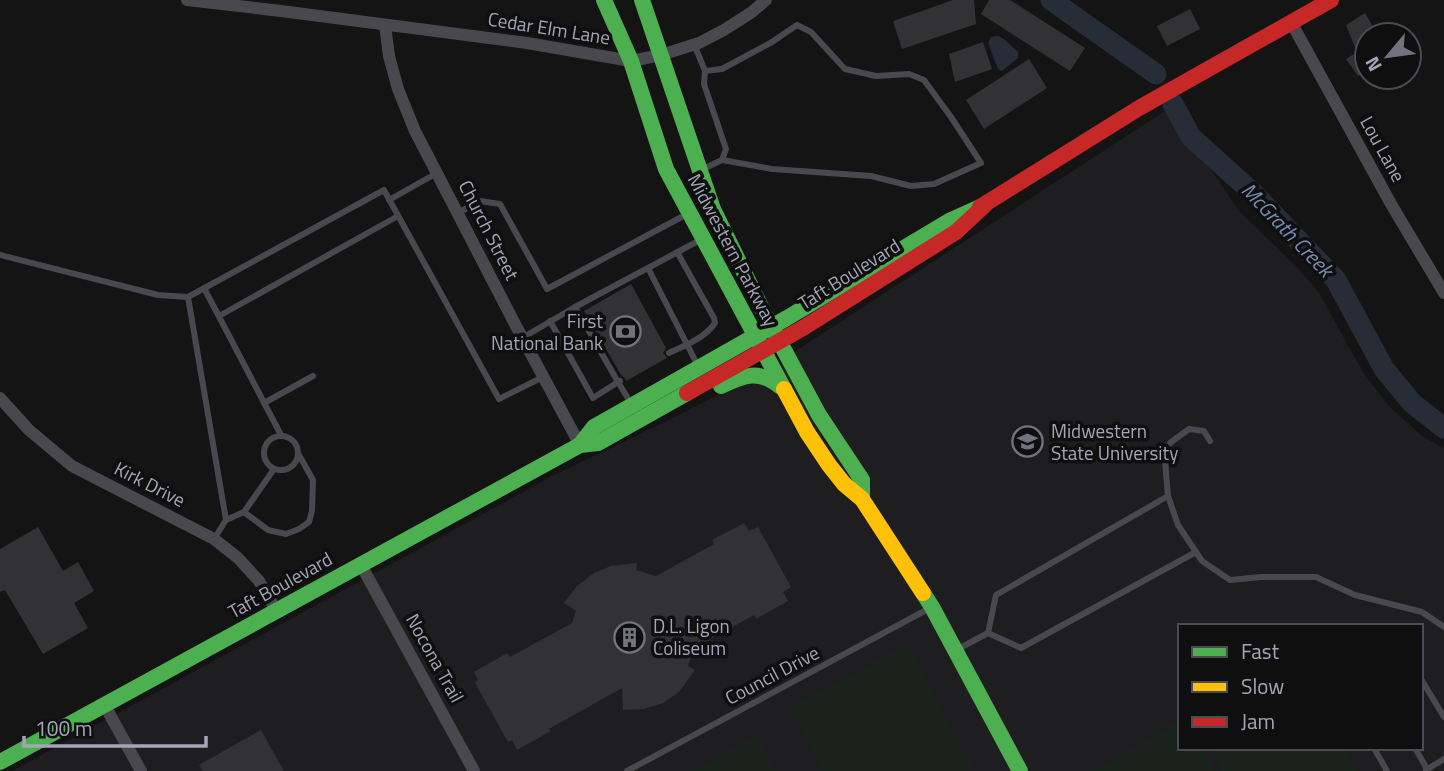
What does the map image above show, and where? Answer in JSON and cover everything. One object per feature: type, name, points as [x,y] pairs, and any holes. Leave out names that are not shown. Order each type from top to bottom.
[{"type":"street","name":"Cedar Elm Lane","points":[[187,0],[527,43],[631,61],[694,44],[724,30],[766,0]]},
{"type":"street","name":"Midwestern Parkway","points":[[604,0],[631,61],[666,169],[784,390],[828,465],[844,484],[862,499],[932,607],[1020,771]]},
{"type":"street","name":"Midwestern Parkway","points":[[642,0],[713,209],[819,415],[862,480],[862,499]]},
{"type":"street","name":"Taft Boulevard","points":[[0,762],[580,445],[598,443],[759,343],[956,232],[985,205],[1139,108],[1331,0]]},
{"type":"street","name":"Lou Lane","points":[[1291,22],[1391,204],[1444,293]]},
{"type":"street","name":"Church Street","points":[[385,24],[389,56],[398,89],[415,131],[580,445]]},
{"type":"street","name":"Taft Boulevard","points":[[580,445],[594,427],[632,405],[699,367],[759,343]]},
{"type":"street","points":[[615,433],[679,407],[743,376],[766,376],[784,390]]},
{"type":"street","name":"Kirk Drive","points":[[0,398],[29,430],[72,466],[214,539],[238,558],[252,574],[276,610]]},
{"type":"street","name":"Nocona Trail","points":[[361,565],[474,771]]},
{"type":"street","points":[[105,706],[141,771]]},
{"type":"lane","points":[[700,170],[722,160],[772,169],[871,176],[911,186],[934,184],[981,163],[924,80],[909,74],[876,76],[845,69],[811,33],[797,25],[772,43],[722,69],[705,71]]},
{"type":"lane","points":[[694,44],[705,71],[704,84],[726,149],[722,160]]},
{"type":"lane","points":[[389,200],[437,173]]},
{"type":"lane","points":[[0,255],[158,295],[188,297],[384,190],[499,399],[543,377]]},
{"type":"lane","points":[[458,213],[480,201],[500,204],[547,289],[691,212]]},
{"type":"lane","points":[[219,317],[398,216]]},
{"type":"lane","points":[[522,338],[704,238]]},
{"type":"lane","points":[[669,353],[687,345],[715,323],[677,252]]},
{"type":"lane","points":[[648,268],[699,367]]},
{"type":"lane","points":[[204,288],[281,435]]},
{"type":"lane","points":[[188,297],[226,520]]},
{"type":"lane","points":[[575,307],[632,405]]},
{"type":"lane","points":[[550,321],[593,398],[619,381]]},
{"type":"lane","points":[[264,403],[313,376]]},
{"type":"lane","points":[[1210,441],[1204,431],[1189,429],[1170,443],[1165,461],[1168,496],[1178,525],[1202,561],[1230,580],[1261,577],[1316,578],[1355,595],[1422,612],[1444,626]]},
{"type":"lane","points":[[244,512],[268,530],[286,534],[309,522],[313,480],[293,439],[281,435],[270,439],[264,450],[266,462],[274,469],[290,468],[299,455]]},
{"type":"lane","points":[[214,539],[226,520],[244,512],[274,469]]},
{"type":"lane","points":[[988,633],[996,595],[1168,496]]},
{"type":"lane","points":[[988,633],[1021,648],[1196,552]]},
{"type":"lane","name":"Council Drive","points":[[627,771],[932,607]]},
{"type":"lane","points":[[956,650],[988,633]]},
{"type":"lane","points":[[1423,682],[1444,717]]},
{"type":"lane","points":[[1375,750],[1387,771]]},
{"type":"lane","points":[[1416,750],[1426,770],[1444,759]]},
{"type":"shaded area","points":[[998,36],[1018,52],[1018,58],[1002,71],[998,69],[988,43],[991,37]]},
{"type":"shaded area","name":"Midwestern State University","points":[[1168,109],[1192,149],[1210,168],[1239,211],[1298,268],[1319,293],[1364,374],[1390,407],[1422,436],[1444,448],[1444,771],[12,771],[558,473],[737,385],[767,381],[794,352]]},
{"type":"shaded area","points":[[907,644],[973,767],[965,771],[823,771],[789,708]]},
{"type":"shaded area","points":[[1178,721],[1178,750],[1203,750],[1215,771],[1092,771]]},
{"type":"shaded area","points":[[756,735],[776,771],[692,771]]},
{"type":"shaded area","points":[[1210,750],[1345,750],[1358,771],[1222,771]]},
{"type":"building","points":[[953,0],[974,0],[976,24],[902,49],[893,21]]},
{"type":"building","points":[[989,0],[1010,0],[1085,48],[1070,71],[981,14]]},
{"type":"building","points":[[1190,9],[1200,29],[1167,46],[1157,26]]},
{"type":"building","points":[[1365,13],[1370,21],[1353,21],[1353,42],[1346,25]]},
{"type":"building","points":[[983,42],[992,69],[955,82],[949,54]]},
{"type":"building","points":[[1353,55],[1353,69],[1346,59]]},
{"type":"building","points":[[1029,59],[1047,88],[984,129],[966,100]]},
{"type":"building","name":"First National Bank","points":[[631,284],[666,348],[663,353],[667,358],[626,381],[584,311]]},
{"type":"building","name":"D.L. Ligon Coliseum","points":[[744,523],[749,531],[758,527],[791,587],[783,592],[788,601],[756,619],[754,615],[693,649],[688,666],[695,670],[679,692],[663,703],[644,709],[623,710],[622,688],[517,750],[512,740],[508,742],[475,683],[478,680],[474,672],[507,653],[510,657],[572,623],[576,611],[564,603],[577,586],[594,573],[611,566],[637,563],[636,570],[656,576],[714,544],[712,540]]},
{"type":"building","points":[[38,527],[63,571],[78,562],[94,591],[74,603],[88,628],[43,654],[5,590],[0,592],[0,549]]},
{"type":"building","points":[[261,730],[284,771],[203,771],[199,765]]},
{"type":"waterway","name":"McGrath Creek","points":[[1051,0],[1156,74]]},
{"type":"waterway","name":"McGrath Creek","points":[[1173,104],[1191,137],[1254,194],[1336,280],[1384,369],[1412,403],[1444,428]]},
{"type":"traffic: fast","points":[[604,0],[631,61],[666,169],[784,389]]},
{"type":"traffic: fast","points":[[642,0],[713,209],[762,309],[819,415],[862,480],[862,499]]},
{"type":"traffic: fast","points":[[580,445],[594,427],[787,318],[949,221],[980,207]]},
{"type":"traffic: fast","points":[[721,386],[744,377],[758,376],[781,387]]},
{"type":"traffic: fast","points":[[0,762],[580,445],[598,443],[687,393]]},
{"type":"traffic: fast","points":[[923,593],[1020,771]]},
{"type":"traffic: slow","points":[[784,389],[807,432],[829,465],[844,484],[862,499],[923,593]]},
{"type":"traffic: jam","points":[[980,207],[1139,108],[1331,0]]},
{"type":"traffic: jam","points":[[687,393],[803,328],[956,232],[985,205]]},
{"type":"place","name":"First National Bank","points":[[626,332]]},
{"type":"place","name":"Midwestern State University","points":[[1028,442]]},
{"type":"place","name":"D.L. Ligon Coliseum","points":[[630,637]]}]
